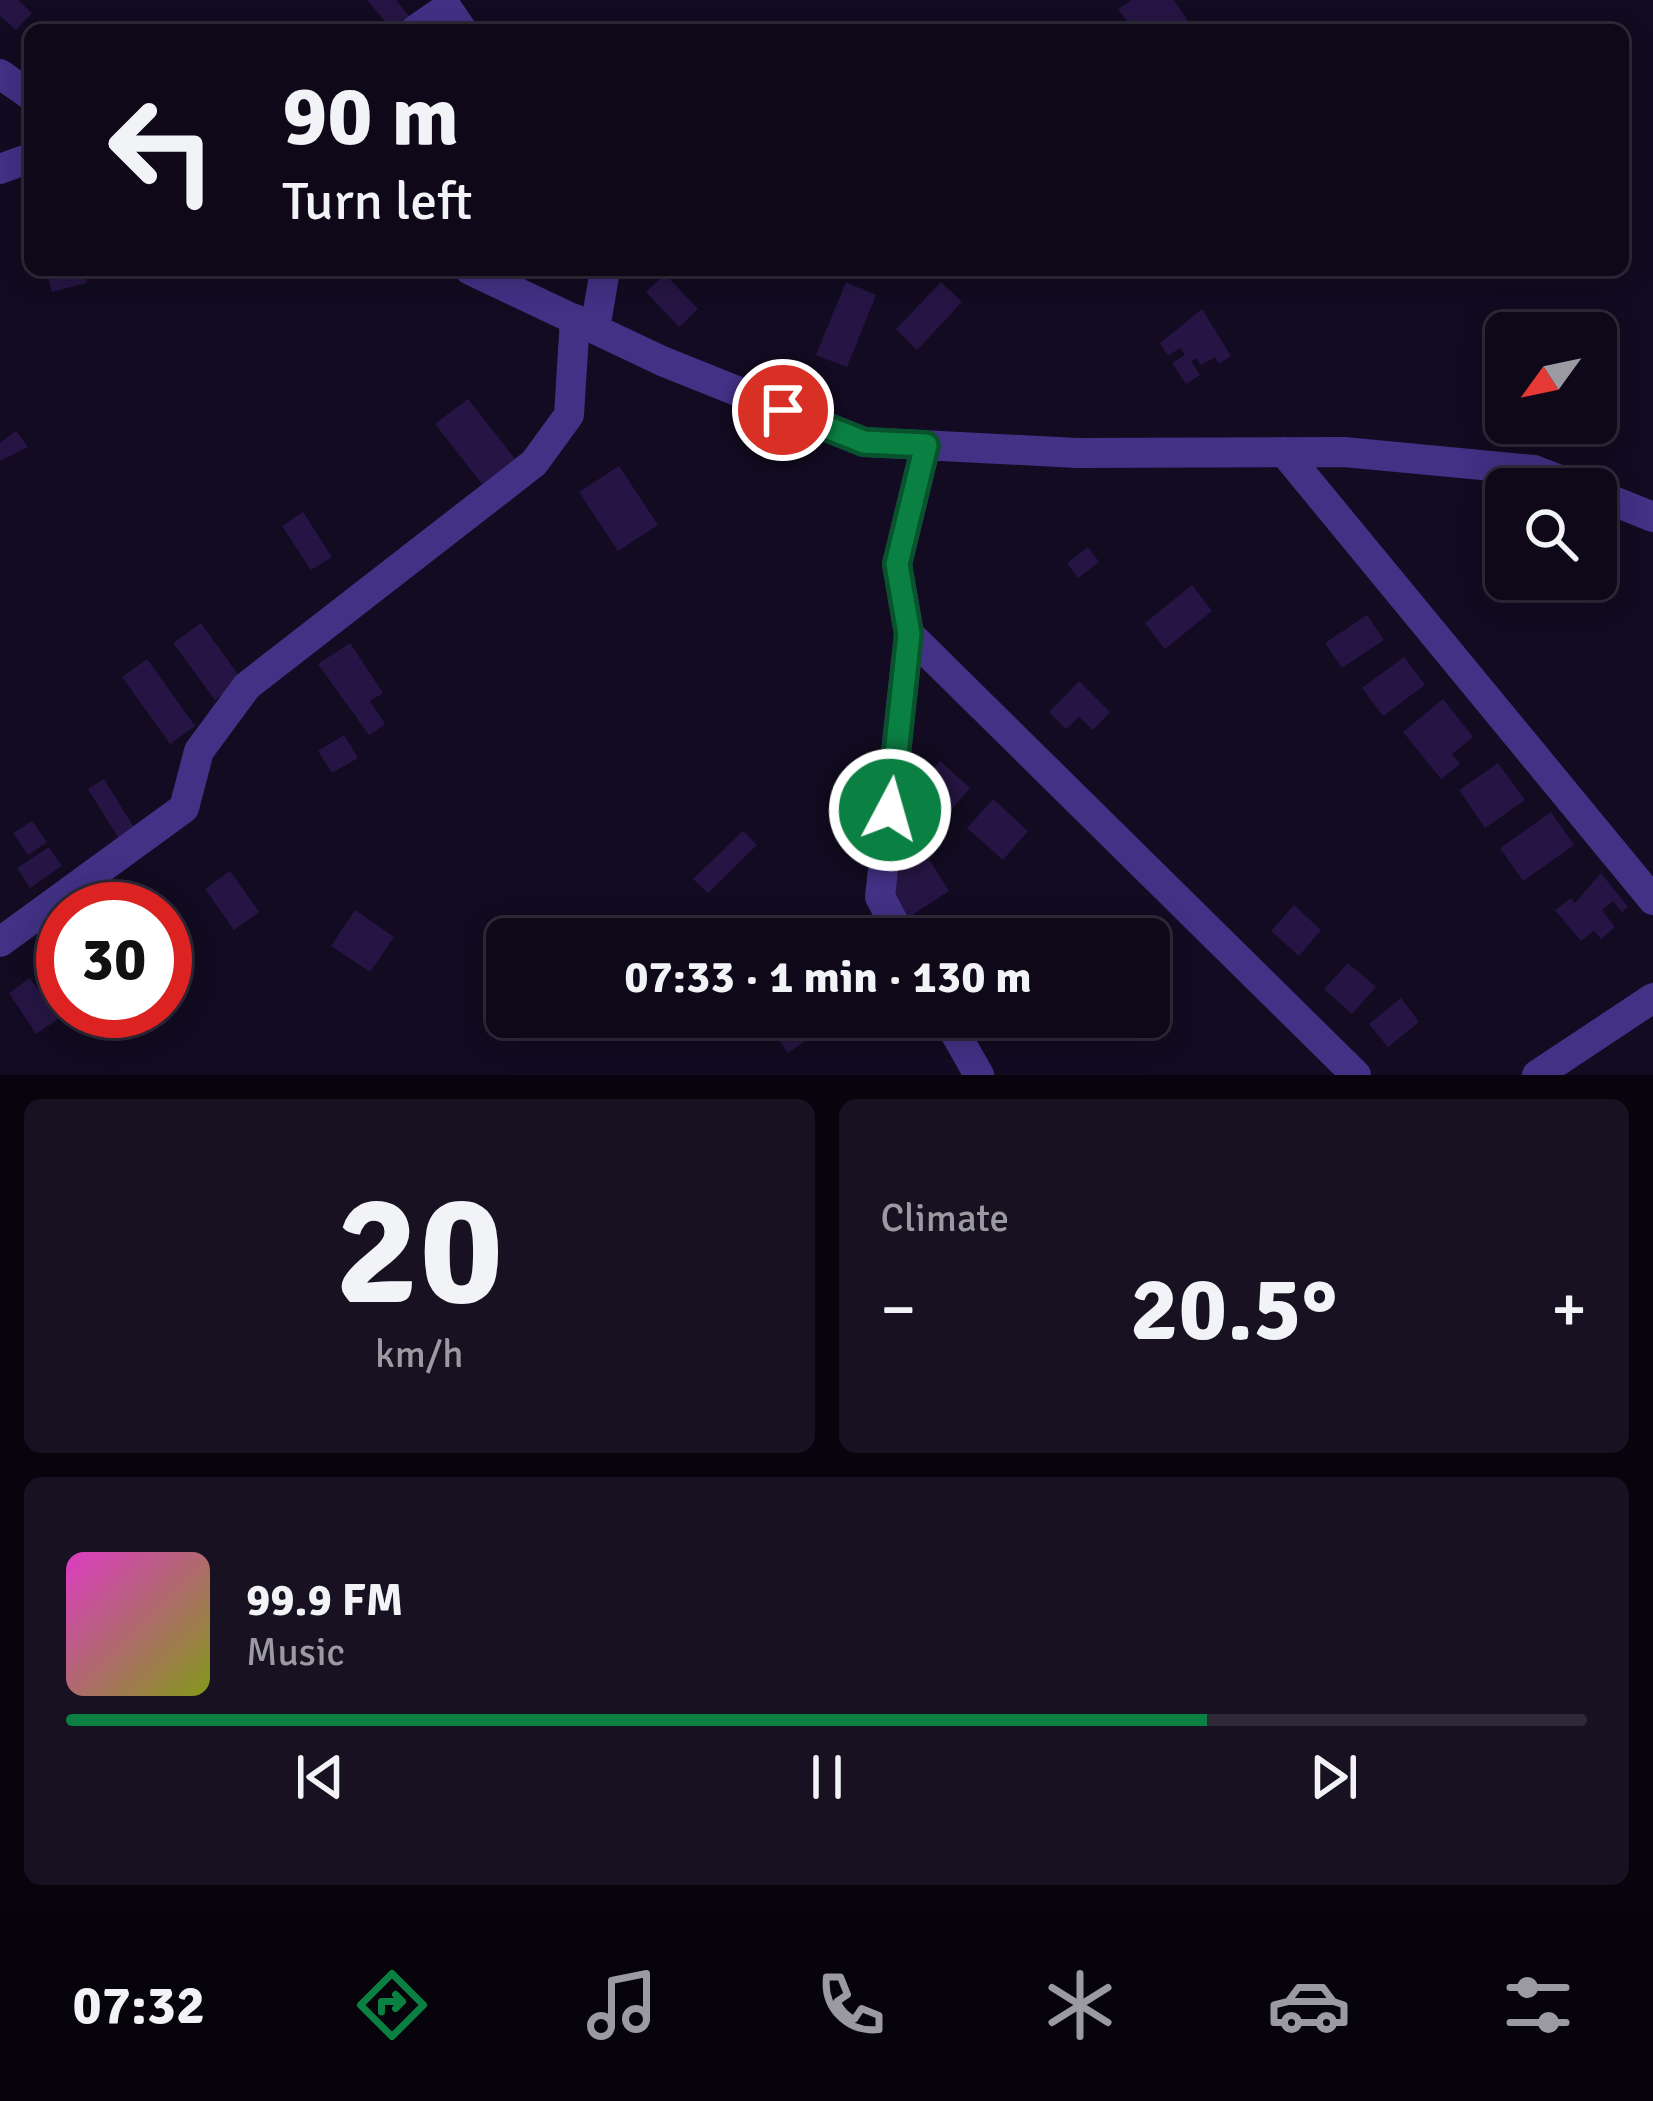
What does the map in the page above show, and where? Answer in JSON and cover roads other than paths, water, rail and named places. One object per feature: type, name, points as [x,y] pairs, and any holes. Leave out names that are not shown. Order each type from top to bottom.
[{"type":"street","points":[[483,276],[864,442],[1077,452],[1284,452],[1506,468]]},
{"type":"street","points":[[0,942],[184,808],[199,751],[247,686],[534,463],[569,415],[585,324],[603,276]]},
{"type":"street","points":[[892,918],[880,897],[909,634],[897,564],[926,445]]},
{"type":"street","points":[[1284,452],[1653,900]]},
{"type":"street","points":[[1617,502],[1653,517]]},
{"type":"street","points":[[909,634],[1356,1075]]},
{"type":"street","points":[[1537,1075],[1653,998]]},
{"type":"street","points":[[958,1038],[979,1075]]}]
